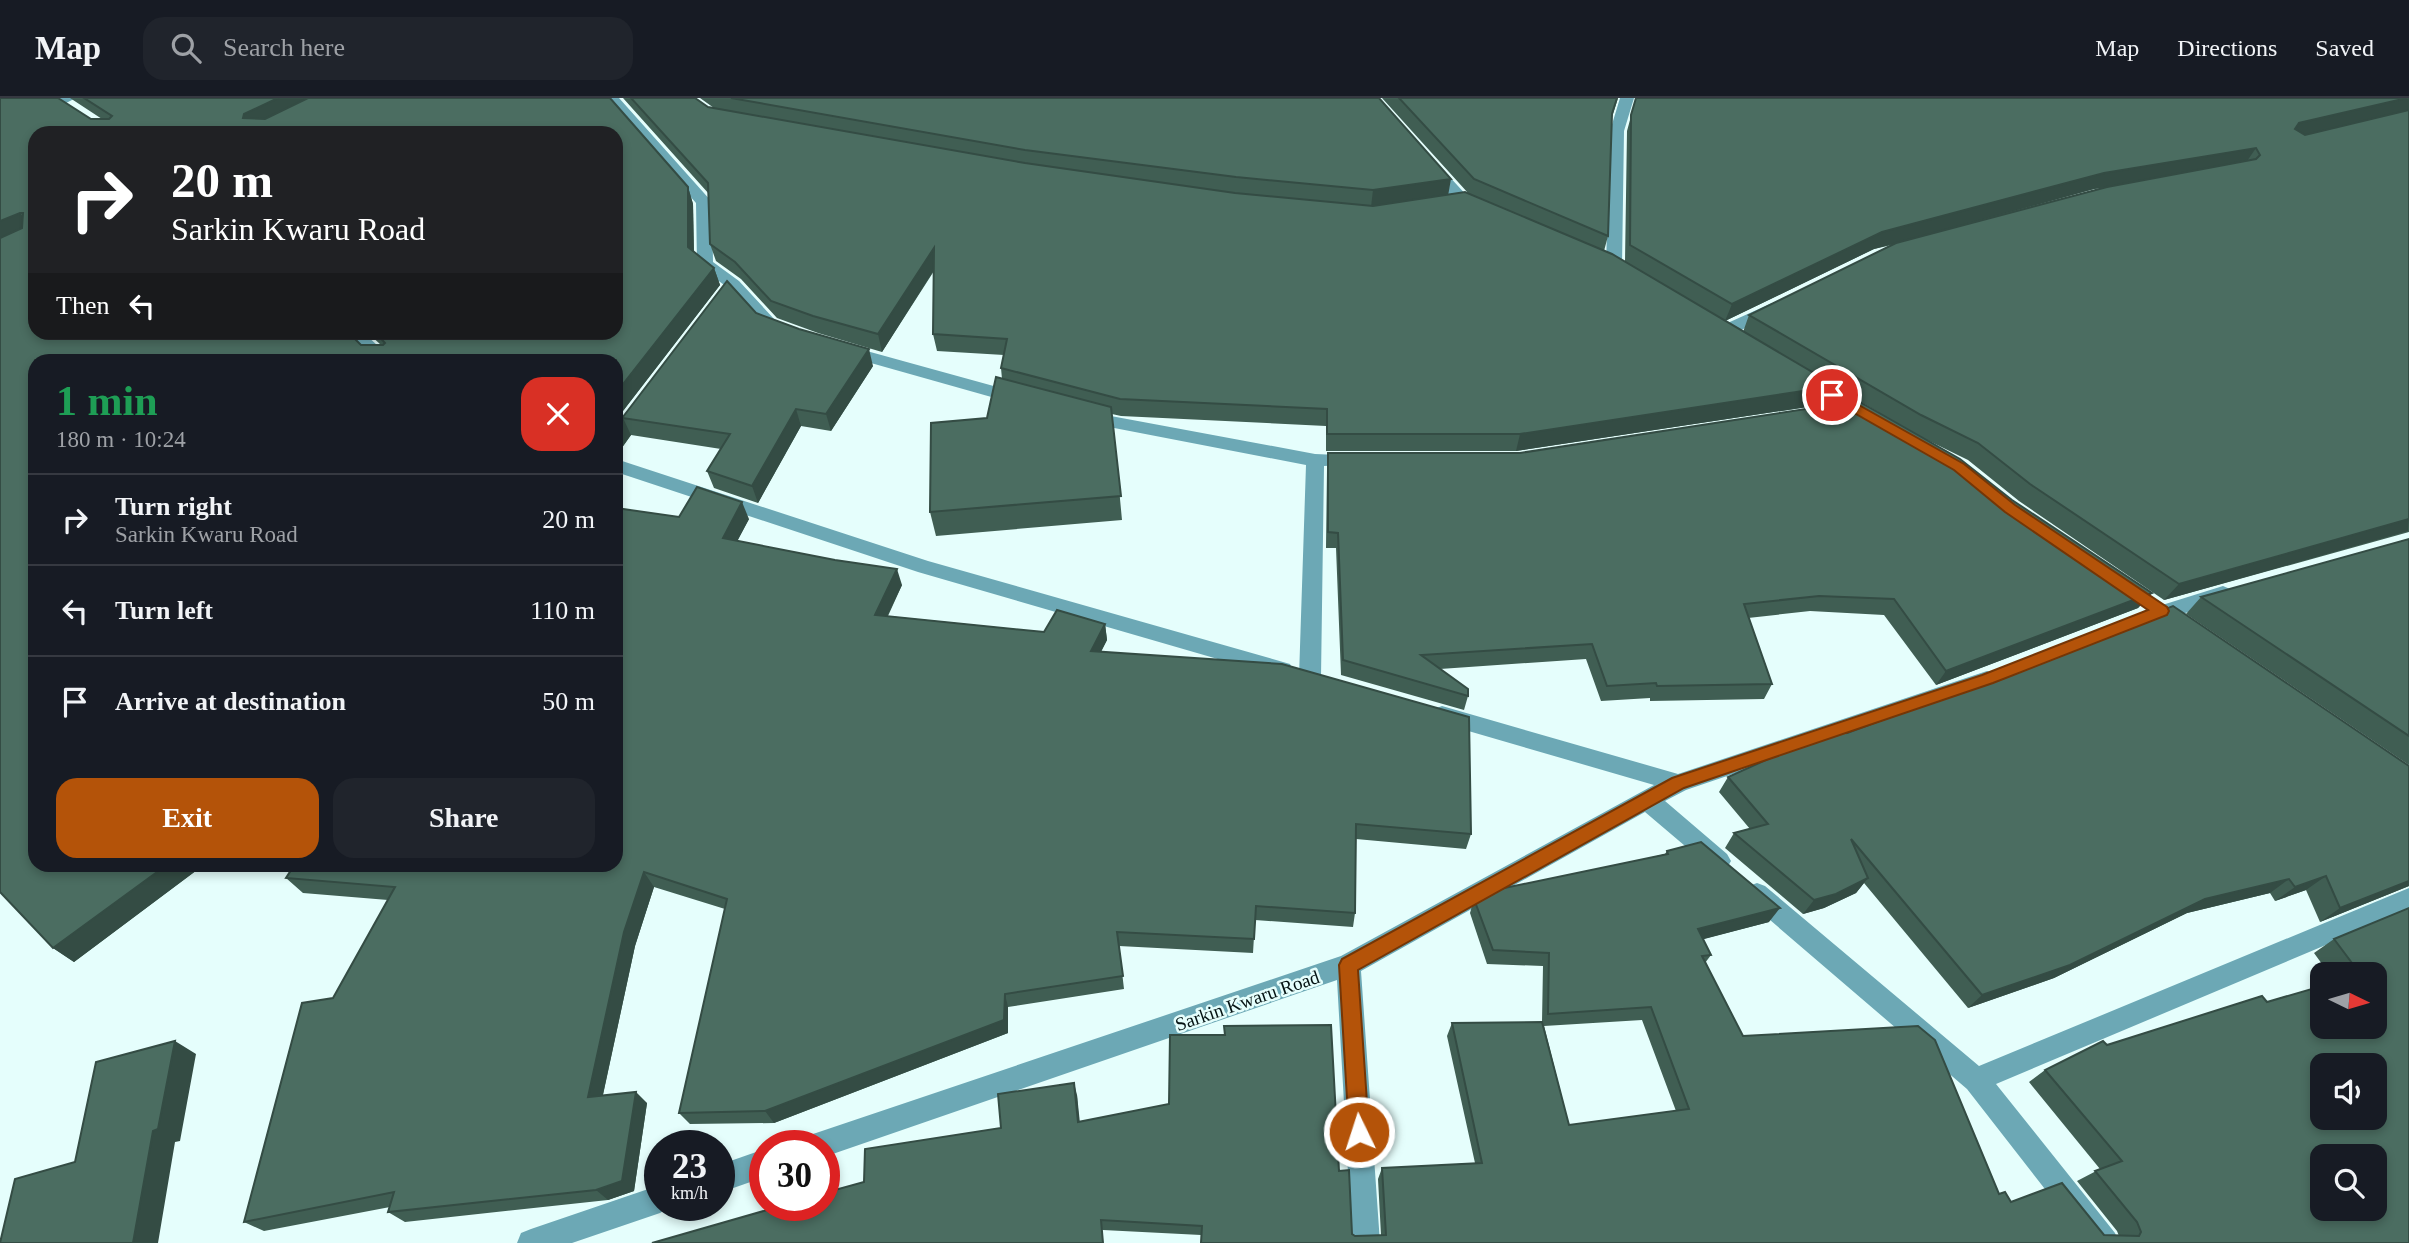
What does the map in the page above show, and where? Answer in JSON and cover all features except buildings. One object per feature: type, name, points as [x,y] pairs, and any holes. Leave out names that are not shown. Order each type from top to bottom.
[{"type":"street","points":[[612,98],[704,202],[705,264],[769,324],[800,336]]},
{"type":"street","points":[[1614,266],[1617,131],[1628,98]]},
{"type":"street","points":[[61,99],[81,114]]},
{"type":"street","points":[[1418,149],[1457,202],[1496,216]]},
{"type":"street","points":[[1750,344],[1721,327],[1786,302]]},
{"type":"street","points":[[361,340],[376,354]]},
{"type":"street","points":[[824,344],[1044,405]]},
{"type":"street","points":[[1796,373],[1884,426]]},
{"type":"street","points":[[1826,412],[1853,408]]},
{"type":"street","points":[[1069,413],[1315,460],[1368,460]]},
{"type":"street","points":[[623,467],[925,567],[1317,679],[1315,460]]},
{"type":"street","points":[[2124,626],[2161,611],[2240,589]]},
{"type":"street","points":[[2140,597],[2184,627]]},
{"type":"street","name":"Sarkin Kwaru Road","points":[[840,1138],[1348,965],[1678,783],[2013,669]]},
{"type":"street","points":[[1429,711],[1678,783]]},
{"type":"street","points":[[1646,799],[1976,1080],[2105,1243]]},
{"type":"street","points":[[1976,1080],[2409,899]]},
{"type":"street","points":[[1348,965],[1367,1243]]},
{"type":"street","points":[[531,1243],[644,1204]]},
{"type":"route","points":[[1359,1132],[1348,965],[1678,783],[1988,679],[2161,611],[2010,508],[1959,467],[1832,395]]}]
